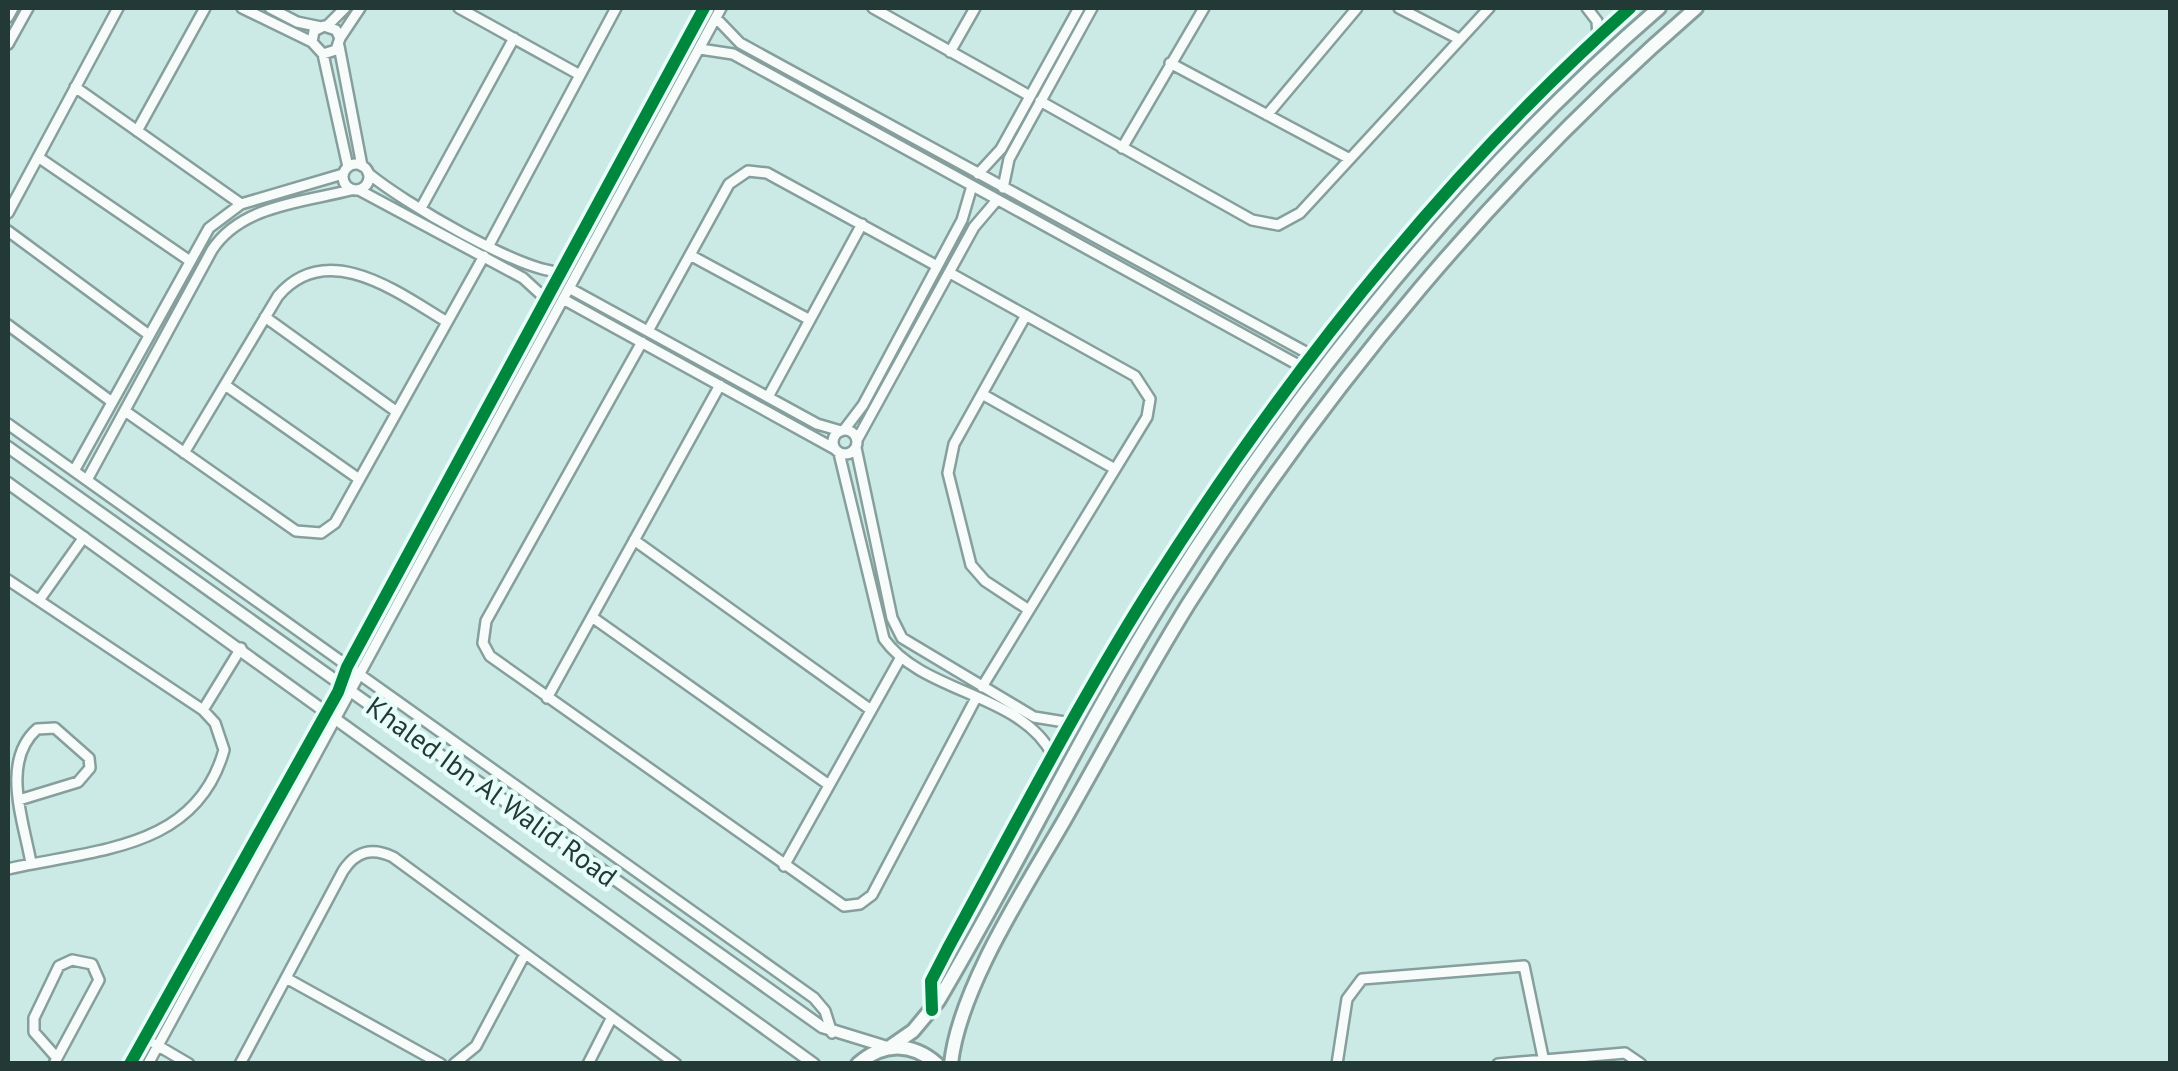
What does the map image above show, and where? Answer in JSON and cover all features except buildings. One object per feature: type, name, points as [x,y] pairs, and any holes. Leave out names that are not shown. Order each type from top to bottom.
[{"type":"main road","points":[[858,1064],[888,1047],[932,1010],[1168,593],[1311,385],[1438,232],[1526,137],[1658,8]]},
{"type":"main road","points":[[951,1064],[955,1032],[967,1000],[1189,604],[1341,386],[1542,154],[1696,8]]},
{"type":"main road","points":[[1438,232],[1442,246],[1456,249]]},
{"type":"main road","points":[[1410,264],[1423,268],[1429,280]]},
{"type":"main road","points":[[888,1047],[915,1049],[936,1064]]},
{"type":"street","points":[[8,18],[13,8]]},
{"type":"street","points":[[8,44],[28,8]]},
{"type":"street","points":[[8,213],[118,8]]},
{"type":"street","points":[[137,131],[205,8]]},
{"type":"street","points":[[242,8],[312,42],[323,54],[346,170],[355,190],[529,281],[547,300]]},
{"type":"street","points":[[87,480],[226,232],[261,212],[355,190],[368,182],[339,42],[324,26],[270,8]]},
{"type":"street","points":[[312,42],[345,8]]},
{"type":"street","points":[[323,54],[339,42],[360,8]]},
{"type":"street","points":[[459,8],[580,75]]},
{"type":"street","points":[[489,245],[616,8]]},
{"type":"street","points":[[346,687],[347,666],[704,8]]},
{"type":"street","points":[[148,1064],[346,687],[359,675],[721,8]]},
{"type":"street","points":[[873,8],[1269,226],[1294,218],[1489,8]]},
{"type":"street","points":[[950,52],[974,8]]},
{"type":"street","points":[[1002,188],[1009,160],[1035,99],[1079,8]]},
{"type":"street","points":[[978,174],[1001,149],[1092,8]]},
{"type":"street","points":[[1122,148],[1204,8]]},
{"type":"street","points":[[1267,115],[1357,8]]},
{"type":"street","points":[[1399,8],[1459,39]]},
{"type":"street","points":[[1587,8],[1597,21],[1598,37]]},
{"type":"street","points":[[932,1010],[934,975],[1071,723],[1155,581],[1302,367],[1432,211],[1630,8]]},
{"type":"street","points":[[716,18],[734,39],[770,60],[1312,355]]},
{"type":"street","points":[[421,208],[514,38]]},
{"type":"street","points":[[700,48],[726,52],[764,72],[1302,367]]},
{"type":"street","points":[[764,72],[770,60]]},
{"type":"street","points":[[1170,63],[1348,158]]},
{"type":"street","points":[[75,87],[241,204]]},
{"type":"street","points":[[644,119],[657,126]]},
{"type":"street","points":[[901,147],[907,136]]},
{"type":"street","points":[[38,157],[190,261]]},
{"type":"street","points":[[74,471],[209,228],[241,204],[346,170],[365,170],[421,208],[536,270],[562,272]]},
{"type":"street","points":[[648,331],[729,184],[748,171],[767,173],[937,266]]},
{"type":"street","points":[[972,186],[966,212],[863,405],[834,441],[878,623],[889,645],[1030,728],[1053,756]]},
{"type":"street","points":[[563,300],[837,451],[849,454],[979,219],[998,200]]},
{"type":"street","points":[[768,397],[862,224]]},
{"type":"street","points":[[8,231],[149,335]]},
{"type":"street","points":[[690,255],[810,320]]},
{"type":"street","points":[[125,411],[304,535],[329,529],[484,256]]},
{"type":"street","points":[[184,453],[278,296],[299,278],[347,271],[369,276],[447,322]]},
{"type":"street","points":[[950,273],[1135,376],[1147,390],[1147,418],[982,688]]},
{"type":"street","points":[[569,288],[768,397],[842,431],[857,444],[857,469],[894,625],[912,648],[1034,717],[1071,723]]},
{"type":"street","points":[[1026,315],[954,444],[948,473],[971,565],[985,581],[1029,610]]},
{"type":"street","points":[[265,317],[397,412]]},
{"type":"street","points":[[8,325],[112,402]]},
{"type":"street","points":[[642,342],[483,628],[483,643],[490,656],[837,903],[852,906],[868,900],[976,698]]},
{"type":"street","points":[[225,385],[359,479]]},
{"type":"street","points":[[547,698],[720,385]]},
{"type":"street","points":[[982,394],[1115,470]]},
{"type":"street","points":[[484,414],[496,422]]},
{"type":"street","points":[[8,424],[814,998],[825,1011],[832,1032]]},
{"type":"street","name":"Khaled Ibn Al Walid Road","points":[[8,446],[832,1032],[888,1047]]},
{"type":"street","name":"Khaled Ibn Al Walid Road","points":[[8,484],[814,1064]]},
{"type":"street","points":[[40,598],[84,537]]},
{"type":"street","points":[[634,540],[871,710]]},
{"type":"street","points":[[8,580],[203,710],[215,723],[224,750],[220,765],[184,818],[146,838],[8,868]]},
{"type":"street","points":[[592,617],[829,786]]},
{"type":"street","points":[[203,710],[240,648]]},
{"type":"street","points":[[784,866],[902,656]]},
{"type":"street","points":[[130,1064],[332,714]]},
{"type":"street","points":[[20,800],[78,782],[86,776],[89,758],[55,728],[37,730],[18,756],[20,800],[32,863]]},
{"type":"street","points":[[240,1064],[343,870],[359,854],[371,851],[393,857],[676,1064]]},
{"type":"street","points":[[454,1064],[476,1046],[525,954]]},
{"type":"street","points":[[72,960],[92,964],[99,980],[56,1061],[34,1032],[34,1018],[59,966],[72,960]]},
{"type":"street","points":[[1337,1064],[1347,999],[1362,979],[1524,966],[1543,1057]]},
{"type":"street","points":[[286,978],[440,1064]]},
{"type":"street","points":[[588,1064],[612,1017]]},
{"type":"street","points":[[144,1038],[189,1064]]},
{"type":"street","points":[[1498,1064],[1543,1057],[1625,1053],[1640,1064]]},
{"type":"cycle path","points":[[130,1064],[338,692],[347,667],[704,8]]},
{"type":"cycle path","points":[[932,1010],[931,981],[948,948],[1102,669],[1208,501],[1316,350],[1434,206],[1562,71],[1630,8]]}]
